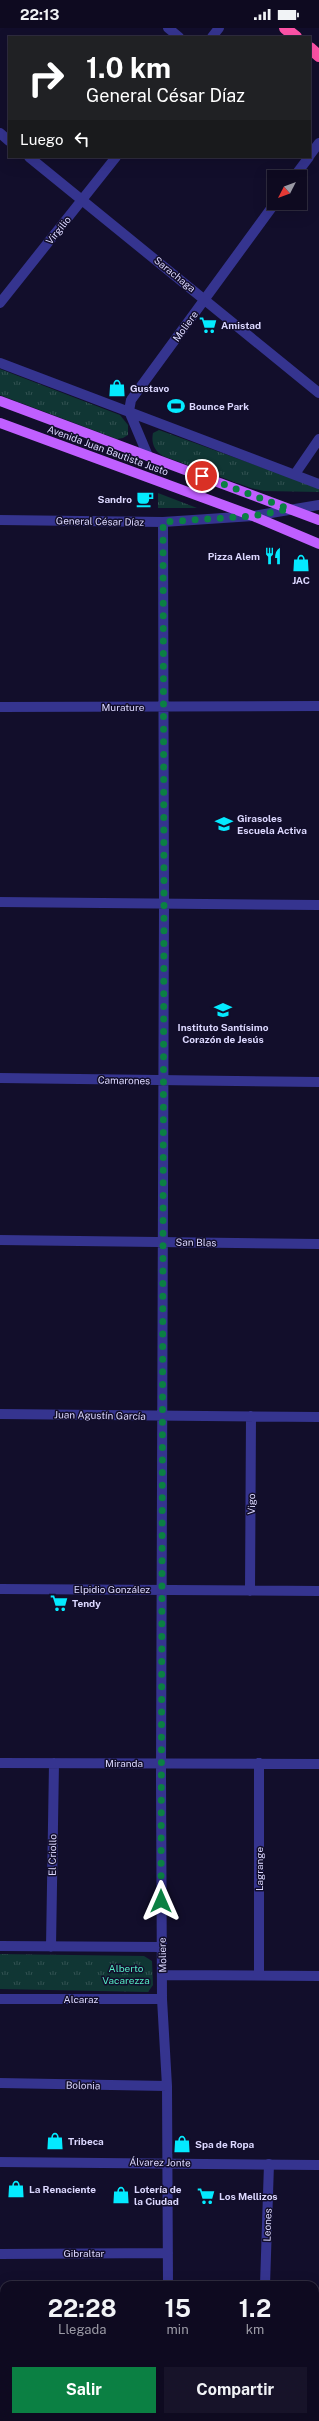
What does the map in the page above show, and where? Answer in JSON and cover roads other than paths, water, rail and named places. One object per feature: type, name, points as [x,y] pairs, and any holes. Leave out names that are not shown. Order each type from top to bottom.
[{"type":"highway","points":[[285,28],[295,36]]},
{"type":"highway","points":[[311,49],[319,56]]},
{"type":"main road","name":"Avenida Juan Bautista Justo","points":[[0,401],[319,520]]},
{"type":"main road","name":"Avenida Juan Bautista Justo","points":[[0,423],[253,516],[319,544]]},
{"type":"street","points":[[168,28],[178,36]]},
{"type":"street","points":[[213,36],[219,28]]},
{"type":"street","points":[[0,133],[8,140]]},
{"type":"street","name":"Sarachaga","points":[[30,158],[319,393]]},
{"type":"street","name":"Virgilio","points":[[0,303],[115,158]]},
{"type":"street","points":[[299,170],[308,158]]},
{"type":"street","name":"Moliere","points":[[129,410],[131,400],[270,210]]},
{"type":"street","points":[[0,363],[129,410],[319,484]]},
{"type":"street","points":[[129,410],[148,456]]},
{"type":"street","points":[[295,474],[319,439]]},
{"type":"street","name":"General César Díaz","points":[[0,520],[163,522],[253,516],[319,505]]},
{"type":"street","name":"Moliere","points":[[163,522],[164,903],[160,1763],[162,2000],[167,2086],[168,2281]]},
{"type":"street","name":"Murature","points":[[0,707],[319,706]]},
{"type":"street","points":[[0,902],[319,905]]},
{"type":"street","name":"Camarones","points":[[0,1078],[319,1082]]},
{"type":"street","name":"San Blas","points":[[0,1240],[319,1244]]},
{"type":"street","name":"Juan Agustín García","points":[[0,1414],[319,1417]]},
{"type":"street","name":"Vigo","points":[[250,1591],[252,1416]]},
{"type":"street","name":"Elpidio González","points":[[0,1589],[319,1591]]},
{"type":"street","name":"Miranda","points":[[0,1762],[319,1764]]},
{"type":"street","name":"El Criollo","points":[[51,1947],[54,1763]]},
{"type":"street","name":"Lagrange","points":[[259,1763],[259,1975]]},
{"type":"street","points":[[0,1946],[162,1948]]},
{"type":"street","points":[[162,1975],[319,1976]]},
{"type":"street","name":"Alcaraz","points":[[0,1999],[162,2000]]},
{"type":"street","name":"Bolonia","points":[[0,2083],[167,2086]]},
{"type":"street","name":"Álvarez Jonte","points":[[0,2162],[167,2162],[319,2165]]},
{"type":"street","name":"Leones","points":[[265,2281],[268,2164]]},
{"type":"street","name":"Gibraltar","points":[[0,2254],[168,2253]]},
{"type":"place","name":"Amistad","points":[[208,325]]},
{"type":"place","name":"Gustavo","points":[[117,388]]},
{"type":"place","name":"Bounce Park","points":[[176,406]]},
{"type":"place","name":"Sandro","points":[[145,499]]},
{"type":"place","name":"Pizza Alem","points":[[273,556]]},
{"type":"place","name":"JAC","points":[[301,563]]},
{"type":"place","name":"Girasoles Escuela Activa","points":[[224,824]]},
{"type":"place","name":"Instituto Santísimo Corazón de Jesús","points":[[223,1010]]},
{"type":"place","name":"Tendy","points":[[59,1603]]},
{"type":"place","name":"Tribeca","points":[[55,2141]]},
{"type":"place","name":"Spa de Ropa","points":[[182,2144]]},
{"type":"place","name":"La Renaciente","points":[[16,2189]]},
{"type":"place","name":"Lotería de la Ciudad","points":[[121,2195]]},
{"type":"place","name":"Los Mellizos","points":[[206,2196]]},
{"type":"park label","name":"Alberto Vacarezza","points":[[126,1974]]}]
